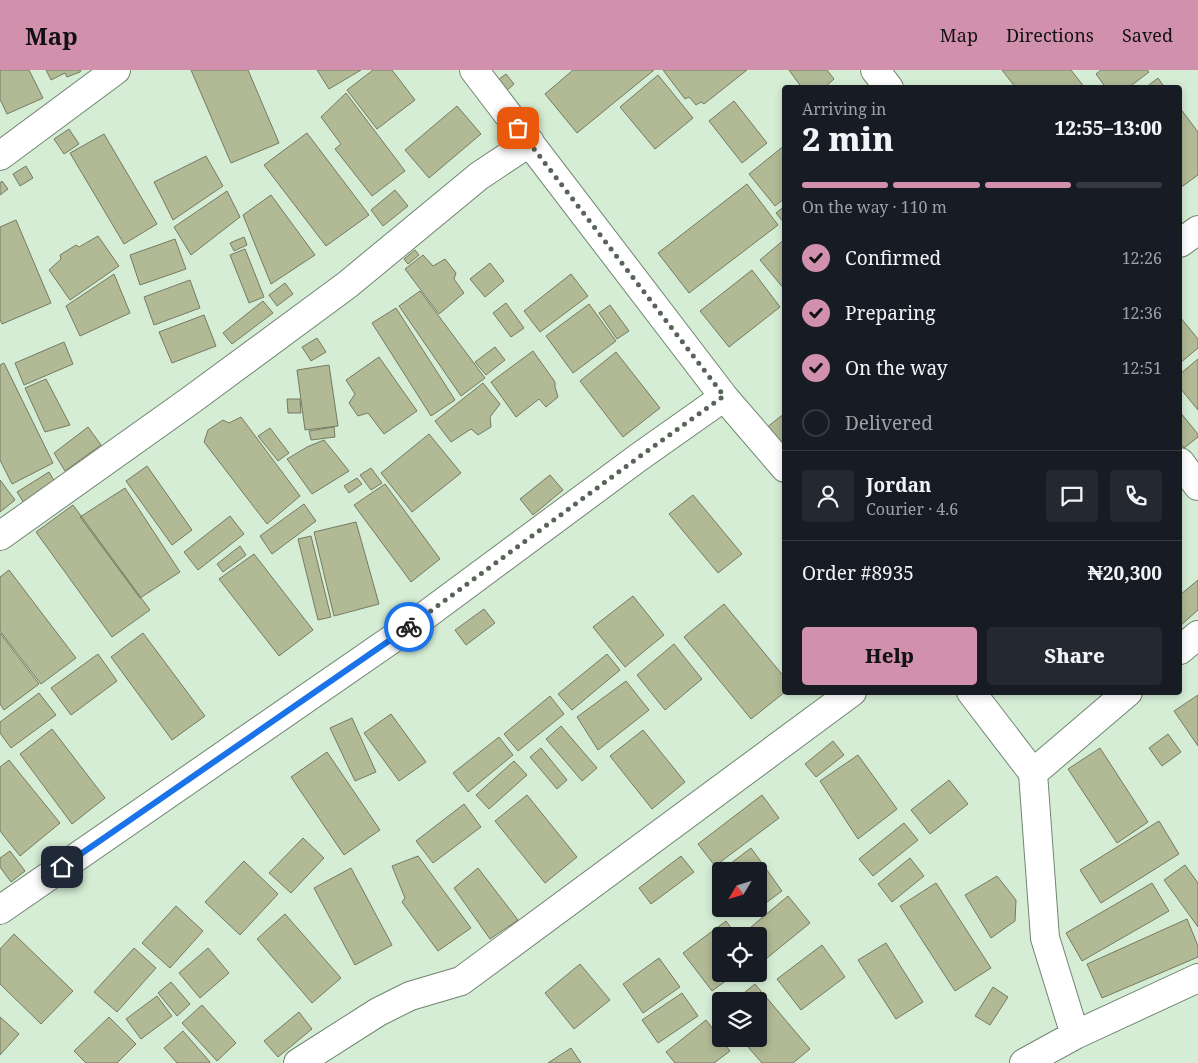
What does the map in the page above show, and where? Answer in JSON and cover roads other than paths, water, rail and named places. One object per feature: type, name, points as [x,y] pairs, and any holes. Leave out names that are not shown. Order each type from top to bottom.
[{"type":"street","points":[[0,156],[116,70]]},
{"type":"street","points":[[474,70],[724,396],[782,464]]},
{"type":"street","points":[[0,536],[191,400],[347,285],[479,176],[530,142]]},
{"type":"street","points":[[1182,242],[1198,230]]},
{"type":"street","points":[[0,910],[411,626],[724,396]]},
{"type":"street","points":[[1182,465],[1198,486]]},
{"type":"street","points":[[1182,648],[1198,635]]},
{"type":"street","points":[[298,1063],[378,1012],[410,996],[461,981],[848,695]]},
{"type":"street","points":[[973,695],[1033,772],[1045,938],[1075,1035]]},
{"type":"street","points":[[1033,772],[1124,695]]},
{"type":"street","points":[[1024,1063],[1075,1035],[1198,978]]}]
